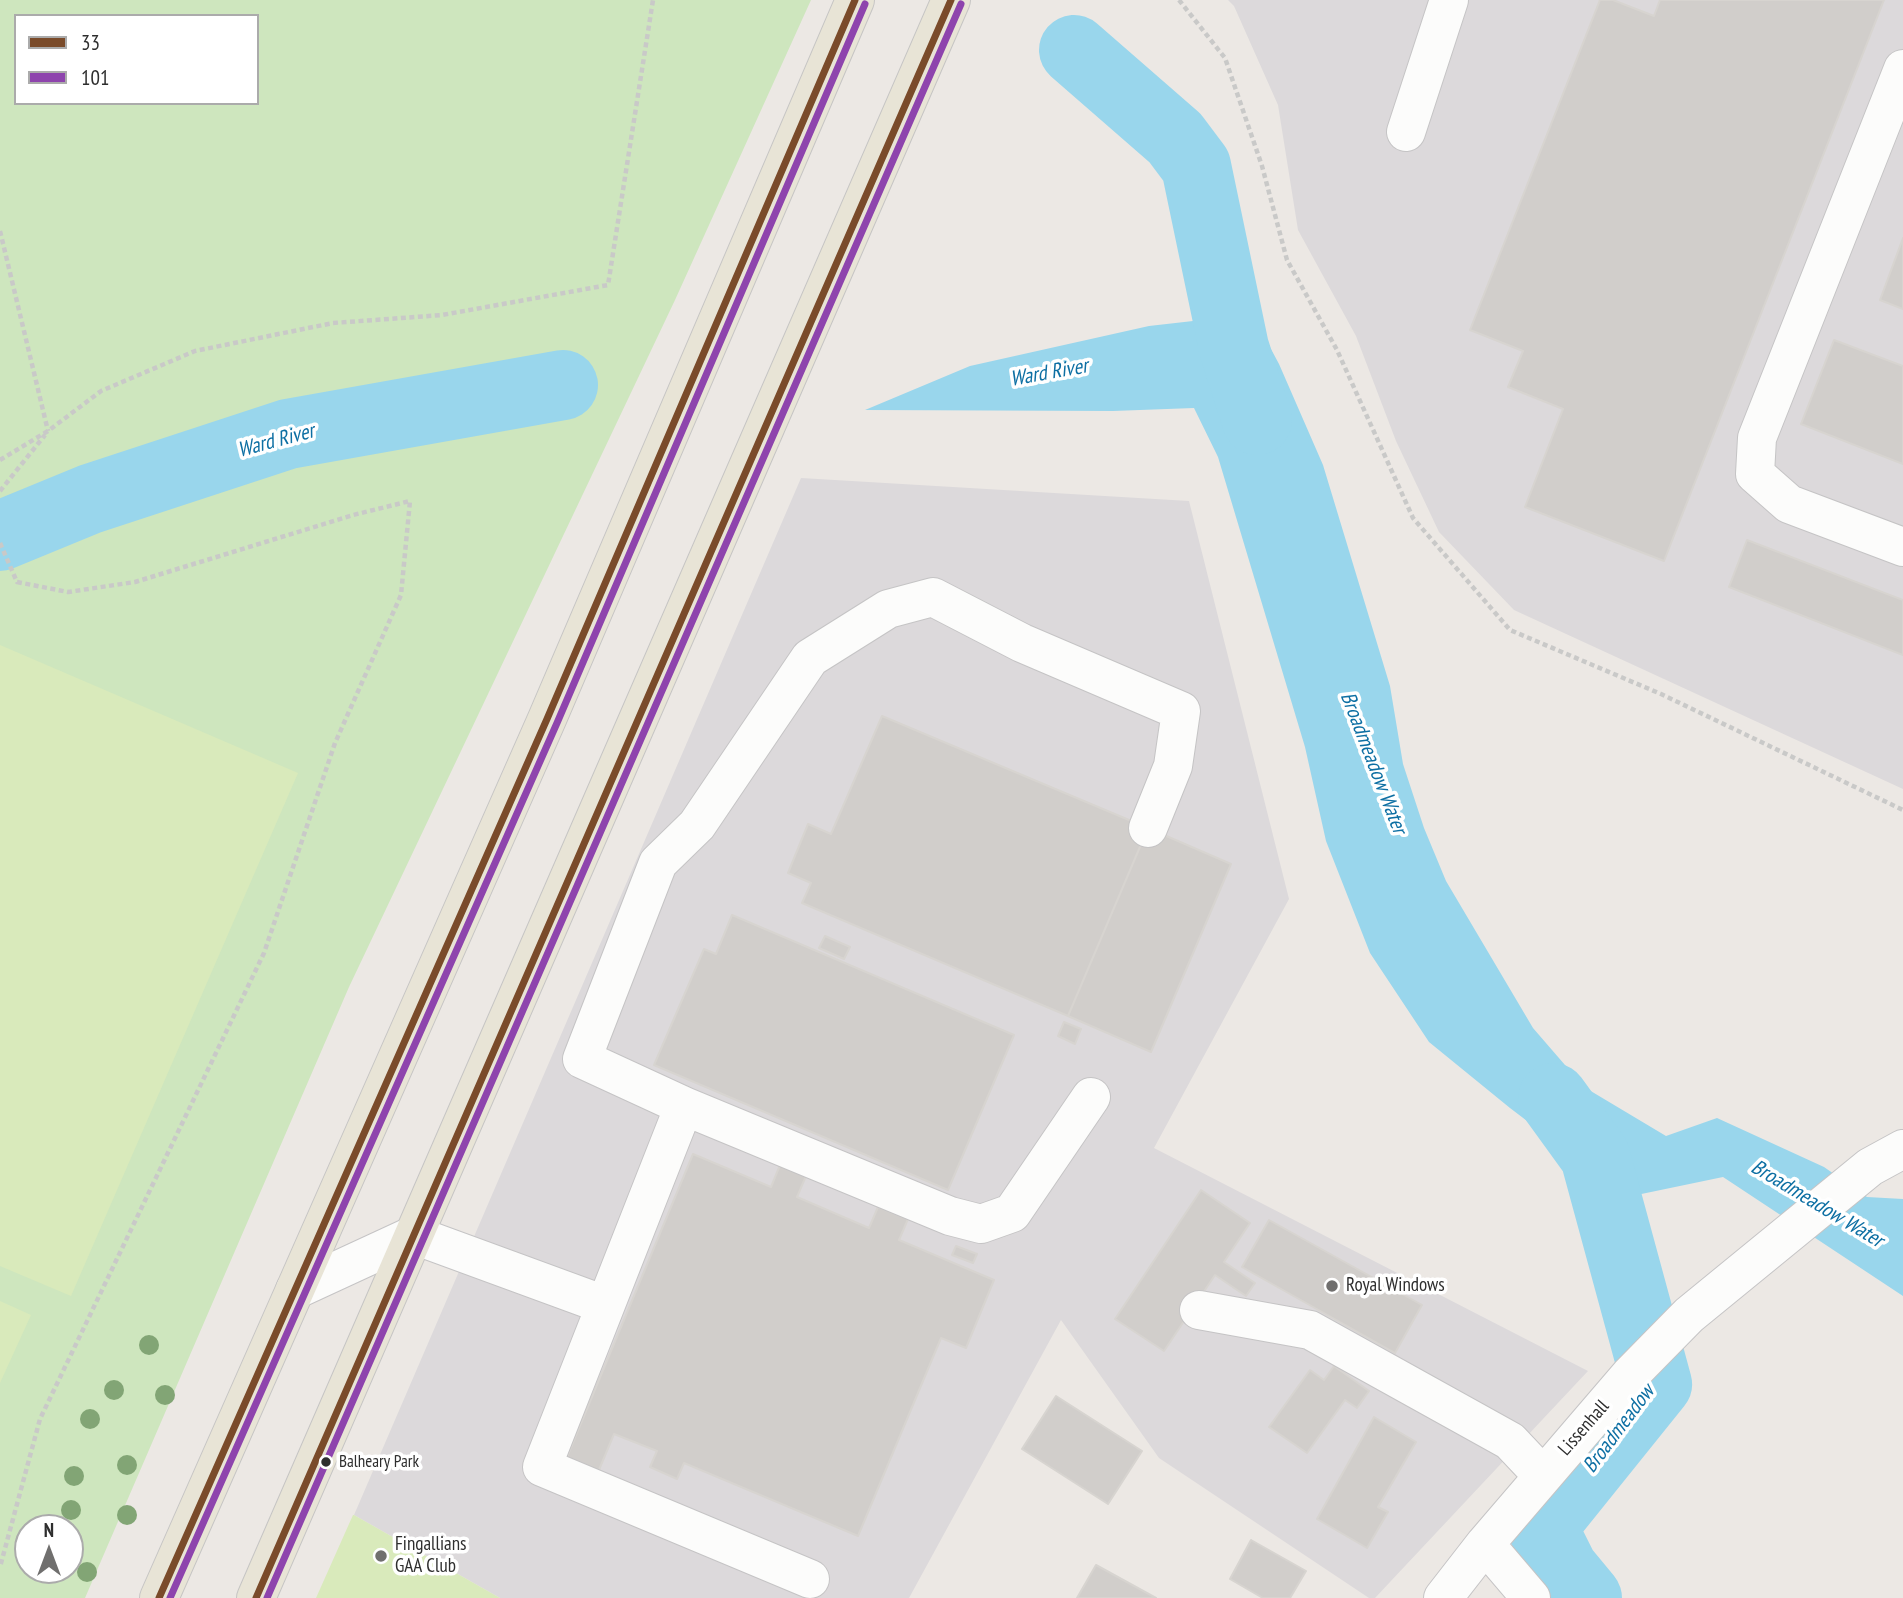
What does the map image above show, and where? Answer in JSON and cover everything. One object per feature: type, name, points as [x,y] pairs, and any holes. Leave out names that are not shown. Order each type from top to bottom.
[{"type":"main road","points":[[159,1598],[552,706],[855,0]]},
{"type":"main road","points":[[256,1598],[951,0]]},
{"type":"street","points":[[1406,132],[1450,0]]},
{"type":"street","points":[[1903,69],[1757,438],[1755,474],[1789,504],[1903,547]]},
{"type":"street","points":[[1091,1097],[1012,1213],[981,1224],[950,1216],[684,1106],[582,1059],[658,863],[697,825],[810,658],[888,609],[933,597],[1021,643],[1181,711],[1173,766],[1148,828]]},
{"type":"street","points":[[684,1106],[542,1467],[810,1579]]},
{"type":"street","name":"Lissenhall","points":[[1443,1598],[1485,1544],[1630,1375],[1689,1315],[1870,1167],[1903,1149]]},
{"type":"street","points":[[295,1290],[414,1235],[605,1305]]},
{"type":"street","points":[[1199,1310],[1310,1330],[1510,1441],[1543,1476]]},
{"type":"street","points":[[1485,1544],[1531,1598]]},
{"type":"path","points":[[0,460],[48,431],[100,391],[195,351],[333,323],[442,315],[608,285],[653,0]]},
{"type":"path","points":[[1179,0],[1225,58],[1262,166],[1287,260],[1337,350],[1413,518],[1510,630],[1661,694],[1903,810]]},
{"type":"path","points":[[0,231],[48,431]]},
{"type":"path","points":[[0,491],[48,431]]},
{"type":"path","points":[[0,543],[17,582],[68,592],[135,582],[354,515],[411,501],[401,595],[335,743],[264,953],[40,1419],[0,1567]]},
{"type":"shaded area","points":[[1228,0],[1903,0],[1903,789],[1514,610],[1439,532],[1396,441],[1356,336],[1298,230],[1278,105],[1234,6]]},
{"type":"shaded area","points":[[801,478],[1189,501],[1289,899],[1154,1148],[1588,1371],[1375,1598],[1369,1598],[1159,1458],[1061,1320],[909,1598],[500,1598],[354,1515]]},
{"type":"green space","points":[[0,0],[811,0],[675,300],[349,987],[85,1598],[0,1598]]},
{"type":"green space","points":[[0,645],[298,773],[71,1296],[0,1266]]},
{"type":"green space","points":[[0,1301],[31,1315],[0,1383]]},
{"type":"green space","name":"Fingallians GAA Club","points":[[354,1515],[500,1598],[316,1598]]},
{"type":"water","points":[[1193,321],[1264,336],[1279,364],[1323,465],[1390,686],[1403,764],[1424,828],[1446,881],[1533,1028],[1584,1087],[1666,1136],[1717,1118],[1824,1167],[1867,1197],[1903,1199],[1903,1296],[1723,1177],[1627,1197],[1429,1042],[1370,953],[1326,841],[1305,747],[1218,457],[1194,408],[1113,411],[865,410],[970,366],[1149,326]]},
{"type":"building","points":[[1600,0],[1613,0],[1654,16],[1660,0],[1884,0],[1664,561],[1525,507],[1563,409],[1508,387],[1523,351],[1470,330]]},
{"type":"building","points":[[1903,238],[1903,309],[1880,300]]},
{"type":"building","points":[[1834,340],[1903,366],[1903,464],[1801,424]]},
{"type":"building","points":[[1747,540],[1903,600],[1903,655],[1729,587]]},
{"type":"building","points":[[882,716],[1148,828],[1068,1016],[802,903],[811,883],[788,873],[808,824],[831,834]]},
{"type":"building","points":[[1148,828],[1231,864],[1151,1052],[1068,1016]]},
{"type":"building","points":[[732,915],[1014,1035],[948,1190],[654,1065],[704,949],[716,954]]},
{"type":"building","points":[[825,936],[850,947],[844,959],[819,948]]},
{"type":"building","points":[[1064,1022],[1081,1029],[1075,1044],[1058,1036]]},
{"type":"building","points":[[693,1154],[771,1187],[780,1165],[806,1176],[797,1197],[869,1228],[878,1207],[908,1219],[899,1240],[994,1280],[966,1348],[941,1338],[858,1536],[684,1463],[677,1479],[650,1467],[657,1451],[614,1434],[596,1477],[564,1464]]},
{"type":"building","points":[[1201,1190],[1250,1223],[1224,1262],[1255,1283],[1246,1296],[1215,1275],[1164,1351],[1115,1319]]},
{"type":"building","name":"Royal Windows","points":[[1269,1220],[1422,1305],[1395,1353],[1242,1267]]},
{"type":"building","points":[[956,1246],[977,1254],[973,1263],[952,1255]]},
{"type":"building","points":[[1334,1366],[1369,1391],[1357,1408],[1345,1400],[1307,1453],[1269,1427],[1310,1370],[1324,1380]]},
{"type":"building","points":[[1056,1396],[1142,1451],[1108,1504],[1022,1449]]},
{"type":"building","points":[[1374,1417],[1416,1442],[1378,1507],[1388,1512],[1367,1548],[1317,1519]]},
{"type":"building","points":[[1251,1540],[1306,1571],[1290,1598],[1263,1598],[1230,1579]]},
{"type":"building","points":[[1096,1565],[1156,1598],[1077,1598]]},
{"type":"waterway","name":"Broadmeadow Water","points":[[1074,50],[1175,138],[1196,166],[1234,348],[1257,420]]},
{"type":"waterway","name":"Ward River","points":[[0,536],[90,499],[288,434],[563,385]]},
{"type":"waterway","name":"Broadmeadow","points":[[1553,1098],[1595,1156],[1657,1384],[1542,1527],[1563,1569],[1587,1598]]},
{"type":"transit line","name":"33","points":[[159,1598],[547,719],[855,0]]},
{"type":"transit line","name":"33","points":[[256,1598],[951,0]]},
{"type":"transit line","name":"101","points":[[170,1598],[557,723],[865,4]]},
{"type":"transit line","name":"101","points":[[267,1598],[961,4]]},
{"type":"place","name":"Royal Windows","points":[[1332,1286]]},
{"type":"place","name":"Balheary Park","points":[[326,1462]]},
{"type":"place","name":"Fingallians GAA Club","points":[[381,1556]]}]
